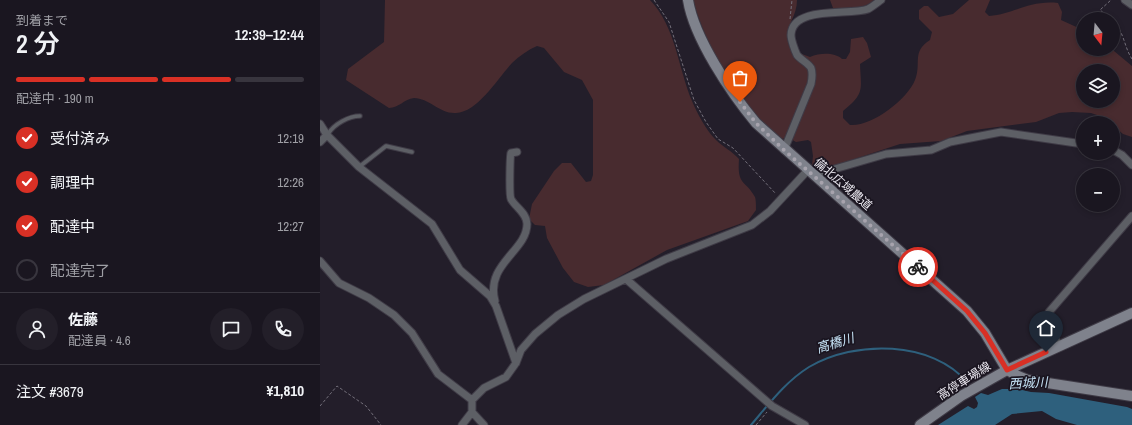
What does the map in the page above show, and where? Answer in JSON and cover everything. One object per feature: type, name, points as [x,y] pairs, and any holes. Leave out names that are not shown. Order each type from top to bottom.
[{"type":"street","name":"備北広域農道","points":[[688,0],[698,30],[734,95],[756,123],[784,150],[967,311],[985,333],[1007,370]]},
{"type":"street","points":[[784,150],[811,84],[813,75],[811,68],[798,56],[791,34],[796,24],[802,18],[816,14],[867,9],[881,0]]},
{"type":"street","points":[[1125,0],[1132,5]]},
{"type":"street","points":[[320,124],[327,135],[359,167],[428,219],[460,270],[490,296],[496,306]]},
{"type":"street","points":[[462,425],[472,412],[472,400],[484,388],[506,377],[516,363],[521,350],[534,334],[558,315],[584,300],[666,259],[743,230],[760,220],[781,199],[811,173],[886,154],[931,150],[950,142],[1001,132],[1076,143]]},
{"type":"street","points":[[320,142],[327,135]]},
{"type":"street","points":[[516,152],[511,153],[509,158],[511,170],[509,195],[512,201],[524,214],[527,225],[523,237],[505,259],[495,280],[493,292],[496,306],[516,363]]},
{"type":"street","points":[[1120,153],[1132,164]]},
{"type":"street","points":[[1059,346],[1046,320],[1048,312],[1132,216]]},
{"type":"street","points":[[320,261],[339,283],[369,298],[394,315],[412,332],[438,374],[472,400]]},
{"type":"street","points":[[626,279],[770,404],[805,425]]},
{"type":"street","name":"高停車場線","points":[[920,425],[960,396],[1007,370],[1132,313]]},
{"type":"street","points":[[1007,370],[1028,380],[1132,396]]},
{"type":"street","points":[[472,412],[484,425]]},
{"type":"lane","points":[[327,135],[347,118],[351,116],[360,116]]},
{"type":"lane","points":[[359,167],[386,146],[412,152]]},
{"type":"path","points":[[654,0],[669,22],[694,100],[706,122],[718,139],[733,148],[781,199]]},
{"type":"path","points":[[791,34],[789,17],[792,0]]},
{"type":"path","points":[[1102,12],[1100,10],[1111,0]]},
{"type":"path","points":[[1120,31],[1127,52],[1132,59]]},
{"type":"path","points":[[320,406],[337,386],[366,406],[381,425]]},
{"type":"path","points":[[756,425],[770,404]]},
{"type":"shaded area","points":[[385,0],[650,0],[659,11],[671,35],[687,88],[696,111],[712,136],[739,159],[739,174],[742,181],[755,197],[756,210],[748,221],[667,250],[604,285],[588,287],[574,282],[563,268],[547,238],[545,226],[535,225],[529,219],[532,204],[554,171],[562,163],[571,163],[586,182],[591,181],[593,175],[593,100],[582,80],[564,72],[544,48],[537,46],[530,49],[515,60],[480,101],[464,111],[450,113],[425,100],[414,98],[407,100],[396,107],[389,108],[346,80],[348,69],[384,42]]},
{"type":"shaded area","points":[[693,0],[797,0],[795,14],[787,36],[791,50],[810,57],[827,54],[846,59],[850,52],[851,39],[863,37],[867,43],[871,57],[860,64],[860,90],[855,100],[843,111],[843,118],[850,125],[868,122],[878,117],[896,104],[911,88],[917,74],[919,53],[924,44],[930,40],[932,32],[919,19],[919,10],[924,6],[928,6],[939,17],[953,14],[969,0],[990,0],[985,12],[989,16],[1007,13],[1039,3],[1058,3],[1062,12],[1061,20],[1076,27],[1076,56],[1120,56],[1132,66],[1132,137],[1120,131],[1120,116],[1100,116],[1091,113],[1072,112],[1059,113],[1036,122],[967,131],[941,141],[900,144],[824,169],[812,165],[813,156],[811,142],[808,140],[796,142],[777,137],[752,113],[725,74],[703,29]]},
{"type":"shaded area","points":[[830,0],[874,0],[870,3],[855,8],[833,8]]},
{"type":"water","points":[[1002,389],[1018,389],[1031,392],[1049,393],[1127,407],[1132,409],[1132,425],[1077,425],[1056,419],[1042,411],[1012,414],[995,425],[938,425],[968,406],[974,409],[977,407],[978,403],[975,397],[981,393],[988,395]]},
{"type":"waterway","name":"高橋川","points":[[751,425],[792,379],[809,367],[828,358],[848,352],[870,349],[892,349],[914,352],[934,359],[953,369],[968,383]]},
{"type":"way so far","points":[[740,102],[756,123],[784,150],[918,267]]},
{"type":"route","points":[[918,267],[967,311],[985,333],[1007,370],[1046,352]]},
{"type":"water label","name":"西城川","points":[[1028,383]]}]
